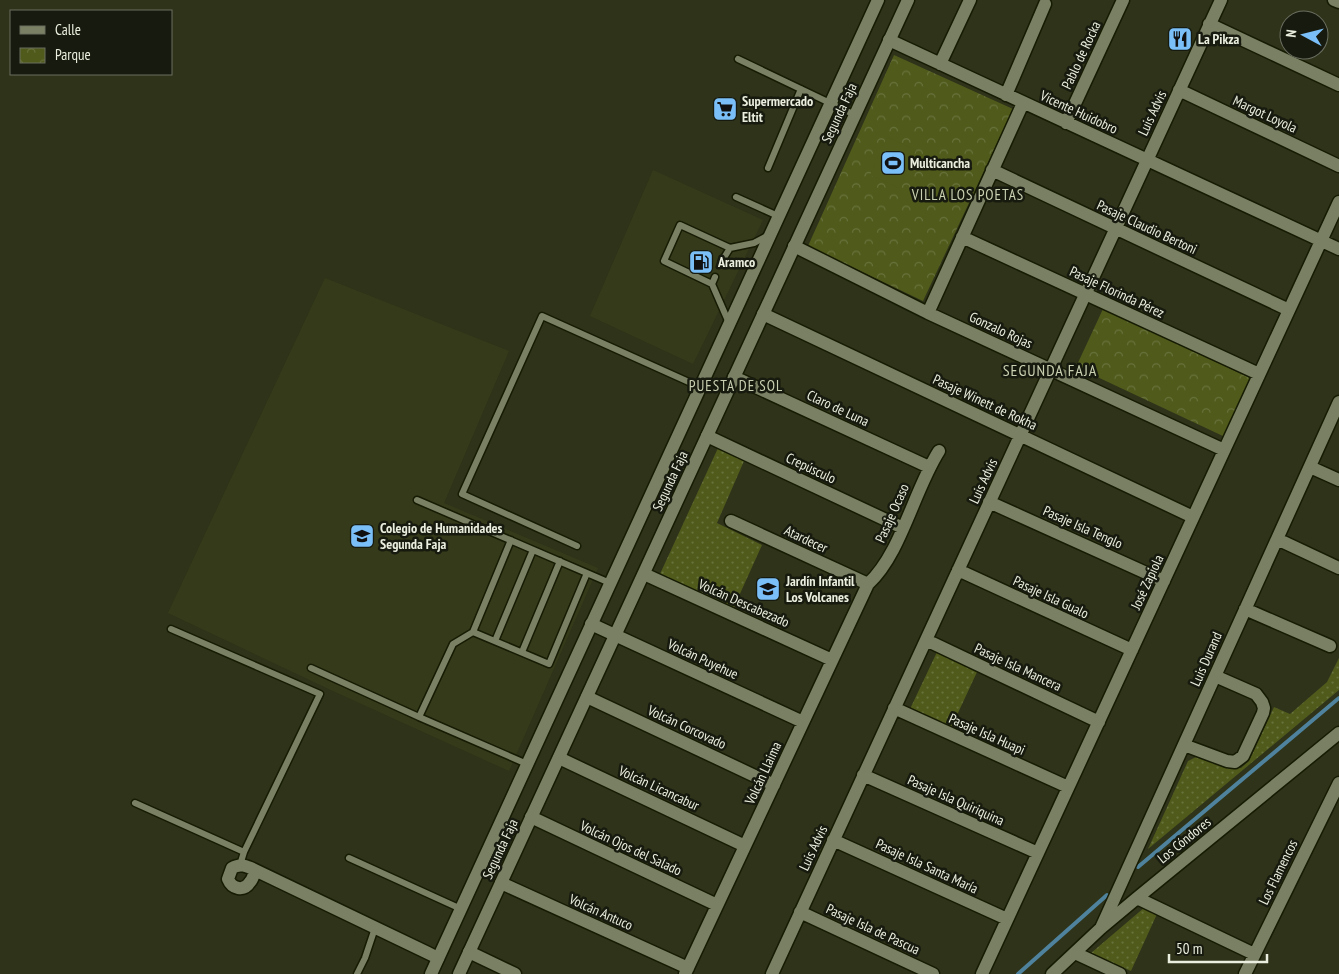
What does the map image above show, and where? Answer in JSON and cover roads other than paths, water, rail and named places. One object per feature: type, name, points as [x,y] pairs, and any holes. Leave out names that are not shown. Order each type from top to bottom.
[{"type":"street","name":"Segunda Faja","points":[[431,974],[878,0]]},
{"type":"street","name":"Segunda Faja","points":[[459,974],[908,0]]},
{"type":"street","points":[[940,64],[970,0]]},
{"type":"street","name":"Pablo de Rocka","points":[[1066,123],[1123,0]]},
{"type":"street","name":"Luis Advis","points":[[772,974],[1221,0]]},
{"type":"street","points":[[1334,0],[1339,2]]},
{"type":"street","points":[[1006,95],[1045,4]]},
{"type":"street","points":[[1210,24],[1339,85]]},
{"type":"street","name":"Vicente Huidobro","points":[[889,40],[1339,249]]},
{"type":"street","name":"Margot Loyola","points":[[1179,90],[1339,166]]},
{"type":"street","points":[[928,313],[1023,103]]},
{"type":"street","name":"Pasaje Claudio Bertoni","points":[[992,170],[1289,310]]},
{"type":"street","name":"José Zapiola","points":[[982,974],[1339,202]]},
{"type":"street","name":"Pasaje Florinda Pérez","points":[[962,237],[1260,374]]},
{"type":"street","name":"Gonzalo Rojas","points":[[794,246],[928,313],[1224,450]]},
{"type":"street","name":"Pasaje Winett de Rokha","points":[[763,314],[1193,518]]},
{"type":"street","name":"Claro de Luna","points":[[734,377],[929,467]]},
{"type":"street","name":"Luis Durand","points":[[1101,928],[1338,408]]},
{"type":"street","name":"Crepúsculo","points":[[707,436],[903,528]]},
{"type":"street","name":"Pasaje Ocaso","points":[[868,584],[876,577],[887,561],[929,467],[939,451]]},
{"type":"street","points":[[1310,467],[1339,480]]},
{"type":"street","name":"Pasaje Isla Tenglo","points":[[990,502],[1164,581]]},
{"type":"street","name":"Atardecer","points":[[732,520],[868,584]]},
{"type":"street","points":[[1277,539],[1339,568]]},
{"type":"street","name":"Pasaje Isla Gualo","points":[[958,570],[1132,650]]},
{"type":"street","name":"Volcán Descabezado","points":[[644,574],[832,660]]},
{"type":"street","name":"Volcán Llaima","points":[[686,971],[868,584]]},
{"type":"street","points":[[1245,609],[1330,646]]},
{"type":"street","name":"Volcán Puyehue","points":[[591,624],[803,722]]},
{"type":"street","name":"Pasaje Isla Mancera","points":[[926,640],[1098,722]]},
{"type":"street","points":[[1184,745],[1227,761],[1235,762],[1243,756],[1263,713],[1262,702],[1256,694],[1215,676]]},
{"type":"street","name":"Volcán Corcovado","points":[[587,697],[774,784]]},
{"type":"street","name":"Pasaje Isla Huapi","points":[[894,708],[1068,787]]},
{"type":"street","name":"Los Cóndores","points":[[1052,974],[1101,928],[1339,733]]},
{"type":"street","name":"Volcán Licancabur","points":[[559,758],[745,846]]},
{"type":"street","name":"Pasaje Isla Quiriquina","points":[[863,775],[1038,853]]},
{"type":"street","name":"Los Flamencos","points":[[1245,974],[1339,782]]},
{"type":"street","name":"Volcán Ojos del Salado","points":[[531,818],[717,905]]},
{"type":"street","name":"Pasaje Isla Santa María","points":[[833,840],[1007,920]]},
{"type":"street","points":[[255,870],[248,885],[239,889],[234,887],[228,879],[228,873],[232,868],[240,865],[255,870],[438,958]]},
{"type":"street","name":"Volcán Antuco","points":[[501,883],[686,971]]},
{"type":"street","points":[[1137,898],[1254,954]]},
{"type":"street","name":"Pasaje Isla de Pascua","points":[[800,912],[933,974]]},
{"type":"street","points":[[469,952],[515,974]]},
{"type":"street","points":[[1075,953],[1120,974]]},
{"type":"lane","points":[[738,59],[854,115]]},
{"type":"lane","points":[[768,168],[801,89]]},
{"type":"lane","points":[[736,197],[778,216]]},
{"type":"lane","points":[[729,324],[712,284],[664,261],[680,225],[730,248],[754,242],[770,234]]},
{"type":"lane","points":[[722,261],[730,248]]},
{"type":"lane","points":[[712,284],[715,276]]},
{"type":"lane","points":[[577,546],[462,494],[542,316],[691,383]]},
{"type":"lane","points":[[417,500],[610,583]]},
{"type":"lane","points":[[419,717],[453,644],[473,632],[511,540]]},
{"type":"lane","points":[[495,641],[533,550]]},
{"type":"lane","points":[[522,652],[560,561]]},
{"type":"lane","points":[[473,632],[549,664],[587,573]]},
{"type":"lane","points":[[171,628],[320,694],[244,852],[240,865]]},
{"type":"lane","points":[[311,668],[527,764]]},
{"type":"lane","points":[[135,803],[244,852]]},
{"type":"lane","points":[[349,858],[461,909]]},
{"type":"lane","points":[[357,974],[365,958],[374,928]]},
{"type":"waterway","points":[[1138,867],[1339,698]]},
{"type":"waterway","points":[[1018,974],[1107,895]]},
{"type":"place","name":"La Pikza","points":[[1180,39]]},
{"type":"place","name":"Supermercado Eltit","points":[[725,109]]},
{"type":"place","name":"Multicancha","points":[[893,163]]},
{"type":"place","name":"Aramco","points":[[701,262]]},
{"type":"place","name":"Colegio de Humanidades Segunda Faja","points":[[362,536]]},
{"type":"place","name":"Jardín Infantil Los Volcanes","points":[[768,589]]},
{"type":"district","name":"VILLA LOS POETAS","points":[[968,194]]},
{"type":"district","name":"SEGUNDA FAJA","points":[[1050,370]]},
{"type":"district","name":"PUESTA DE SOL","points":[[736,385]]}]
